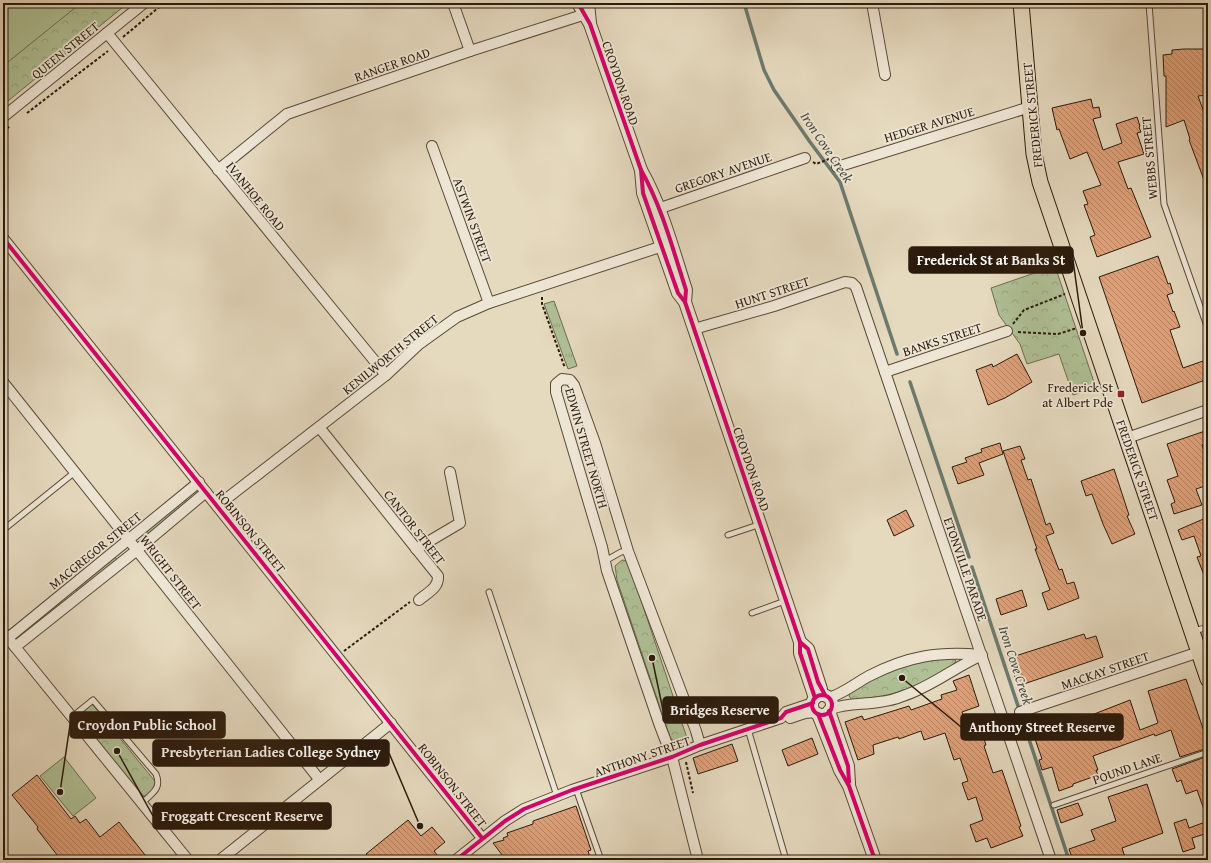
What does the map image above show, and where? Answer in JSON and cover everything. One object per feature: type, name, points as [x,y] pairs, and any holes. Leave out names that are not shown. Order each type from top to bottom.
[{"type":"main road","name":"FREDERICK STREET","points":[[1021,3],[1034,154],[1040,182],[1208,679]]},
{"type":"street","name":"QUEEN STREET","points":[[3,116],[144,3]]},
{"type":"street","points":[[453,3],[470,51]]},
{"type":"street","name":"CROYDON ROAD","points":[[578,3],[588,14],[641,170],[643,193],[654,210],[666,245],[678,293],[685,302],[787,600],[800,642],[800,654],[848,766],[849,786],[875,860]]},
{"type":"street","points":[[872,3],[885,75]]},
{"type":"street","name":"RANGER ROAD","points":[[218,170],[287,114],[470,51],[588,14]]},
{"type":"street","name":"IVANHOE ROAD","points":[[107,33],[386,375]]},
{"type":"street","name":"HEDGER AVENUE","points":[[834,163],[1030,107]]},
{"type":"street","name":"ASTWIN STREET","points":[[432,146],[489,302]]},
{"type":"street","name":"GREGORY AVENUE","points":[[654,210],[805,158]]},
{"type":"street","name":"ROBINSON STREET","points":[[3,238],[391,722],[482,838]]},
{"type":"street","name":"KENILWORTH STREET","points":[[217,506],[386,375],[418,345],[457,316],[489,302],[666,245]]},
{"type":"street","name":"HUNT STREET","points":[[694,329],[774,306],[845,282],[852,283],[856,287]]},
{"type":"street","name":"ETONVILLE PARADE","points":[[856,287],[1051,860]]},
{"type":"street","name":"BANKS STREET","points":[[885,372],[1007,331]]},
{"type":"street","name":"EDWIN STREET NORTH","points":[[698,860],[672,757],[607,571],[602,547],[556,392],[555,388],[562,379],[570,380],[574,386],[595,443],[628,550],[700,745]]},
{"type":"street","name":"WRIGHT STREET","points":[[3,382],[320,779]]},
{"type":"street","points":[[1127,438],[1208,410]]},
{"type":"street","name":"CANTOR STREET","points":[[319,427],[438,576],[438,581],[435,587],[419,600]]},
{"type":"street","points":[[416,549],[460,523],[450,472]]},
{"type":"street","name":"MACGREGOR STREET","points":[[5,635],[129,540],[199,482]]},
{"type":"street","name":"MACGREGOR STREET","points":[[15,647],[137,550],[206,492]]},
{"type":"street","points":[[5,635],[188,860]]},
{"type":"street","name":"MACKAY STREET","points":[[1020,712],[1199,652]]},
{"type":"street","name":"ANTHONY STREET","points":[[822,705],[842,704],[869,676],[888,667],[917,657],[956,653],[982,655]]},
{"type":"street","name":"ANTHONY STREET","points":[[462,858],[482,838],[524,809],[576,789],[672,757],[700,745],[781,718],[789,719],[822,705],[843,692],[848,697],[879,702],[904,696],[936,681],[982,655]]},
{"type":"street","points":[[220,860],[391,722]]},
{"type":"lane","name":"WEBBS STREET","points":[[1149,3],[1164,204],[1208,329]]},
{"type":"lane","points":[[3,530],[75,472]]},
{"type":"lane","points":[[728,536],[761,524]]},
{"type":"lane","points":[[605,561],[621,552],[628,550]]},
{"type":"lane","points":[[489,592],[558,796]]},
{"type":"lane","points":[[752,613],[787,600]]},
{"type":"lane","points":[[1192,632],[1208,626]]},
{"type":"lane","points":[[956,653],[963,659],[962,665]]},
{"type":"lane","points":[[72,717],[93,700],[156,774],[159,781],[157,789],[142,803]]},
{"type":"lane","points":[[748,729],[786,860]]},
{"type":"lane","name":"POUND LANE","points":[[1054,805],[1208,752]]},
{"type":"lane","points":[[576,789],[601,860]]},
{"type":"path","points":[[25,114],[116,44],[164,3]]},
{"type":"path","points":[[3,132],[14,123]]},
{"type":"path","points":[[816,164],[834,163]]},
{"type":"path","points":[[542,286],[542,304],[570,380]]},
{"type":"path","points":[[1007,331],[1024,310],[1066,293]]},
{"type":"path","points":[[1007,331],[1058,334],[1078,328]]},
{"type":"path","points":[[337,656],[410,602],[419,600]]},
{"type":"path","points":[[685,758],[694,794]]},
{"type":"green space","points":[[3,3],[128,3],[3,105]]},
{"type":"green space","points":[[3,3],[81,3],[3,66]]},
{"type":"green space","points":[[1055,266],[1096,388],[1073,395],[1059,354],[1027,364],[1020,344],[999,315],[991,288]]},
{"type":"green space","points":[[554,301],[577,366],[568,369],[544,304]]},
{"type":"green space","points":[[186,499],[188,502],[149,534],[147,531]]},
{"type":"green space","points":[[115,557],[117,560],[78,592],[75,589]]},
{"type":"green space","points":[[622,560],[628,561],[687,738],[683,744],[675,743],[670,737],[617,580],[615,566]]},
{"type":"green space","points":[[64,598],[67,601],[27,633],[25,630]]},
{"type":"green space","points":[[954,658],[956,661],[953,665],[923,683],[884,697],[852,700],[849,696],[850,692],[881,674],[917,661]]},
{"type":"green space","points":[[92,704],[158,785],[143,799],[76,718]]},
{"type":"green space","points":[[64,757],[96,798],[73,816],[40,776]]},
{"type":"building","points":[[1208,49],[1208,95],[1198,96],[1205,115],[1208,114],[1208,188],[1189,140],[1190,139],[1184,120],[1166,127],[1166,76],[1164,76],[1163,55],[1172,54],[1172,50]]},
{"type":"building","points":[[1091,99],[1093,108],[1099,107],[1101,117],[1093,119],[1103,150],[1122,143],[1116,124],[1137,117],[1141,132],[1137,133],[1144,154],[1118,162],[1128,189],[1131,188],[1151,237],[1097,257],[1090,237],[1095,235],[1084,205],[1088,204],[1083,191],[1101,185],[1087,152],[1070,159],[1059,129],[1057,130],[1052,108]]},
{"type":"building","points":[[1158,256],[1168,284],[1170,283],[1173,293],[1167,295],[1180,327],[1170,330],[1183,368],[1206,360],[1208,365],[1208,379],[1142,403],[1099,277]]},
{"type":"building","points":[[1017,354],[1032,382],[1005,398],[988,405],[976,370],[992,364],[993,367]]},
{"type":"building","points":[[1208,430],[1208,443],[1202,445],[1208,464],[1208,485],[1196,489],[1202,505],[1174,514],[1171,504],[1175,502],[1167,480],[1178,476],[1167,444]]},
{"type":"building","points":[[1000,443],[1003,454],[979,463],[984,475],[958,484],[952,467],[967,462],[965,458],[982,452],[981,449]]},
{"type":"building","points":[[1020,446],[1025,459],[1021,460],[1028,480],[1031,479],[1046,525],[1050,523],[1054,533],[1046,536],[1059,570],[1062,569],[1067,584],[1074,582],[1079,598],[1048,610],[1042,593],[1050,590],[1003,451]]},
{"type":"building","points":[[1114,469],[1129,515],[1127,516],[1135,534],[1112,544],[1092,494],[1086,496],[1081,481]]},
{"type":"building","points":[[906,510],[914,526],[894,536],[887,520]]},
{"type":"building","points":[[1208,517],[1207,583],[1197,557],[1201,556],[1194,536],[1182,540],[1178,530]]},
{"type":"building","points":[[1022,590],[1027,606],[1001,615],[996,599]]},
{"type":"building","points":[[1084,634],[1086,639],[1096,636],[1103,657],[1018,686],[1009,658]]},
{"type":"building","points":[[969,675],[979,706],[962,712],[970,736],[978,733],[979,737],[983,736],[986,745],[984,746],[993,773],[1002,770],[1023,836],[991,848],[987,838],[976,842],[970,825],[983,820],[976,797],[968,800],[962,783],[968,781],[960,758],[954,760],[945,733],[924,740],[921,731],[899,739],[898,737],[873,745],[874,754],[858,760],[845,722],[862,716],[864,720],[909,706],[911,710],[942,699],[941,695],[957,690],[953,681]]},
{"type":"building","points":[[1186,679],[1208,743],[1208,748],[1180,757],[1171,730],[1155,736],[1154,734],[1093,756],[1098,770],[1096,770],[1098,775],[1059,791],[1052,767],[1042,770],[1039,760],[1042,759],[1034,736],[1042,733],[1041,730],[1052,726],[1053,729],[1061,727],[1130,700],[1140,730],[1158,723],[1148,691]]},
{"type":"building","points":[[812,738],[818,754],[788,766],[782,750]]},
{"type":"building","points":[[732,744],[738,761],[698,774],[693,758]]},
{"type":"building","points":[[1208,756],[1207,818],[1197,790],[1186,794],[1181,780],[1177,782],[1172,769]]},
{"type":"building","points":[[37,775],[71,819],[75,816],[80,823],[86,819],[100,837],[119,822],[149,860],[61,860],[37,829],[38,827],[12,795]]},
{"type":"building","points":[[1147,784],[1163,833],[1122,848],[1126,860],[1073,860],[1069,849],[1095,840],[1091,830],[1116,821],[1108,797]]},
{"type":"building","points":[[1078,803],[1083,815],[1061,823],[1057,810]]},
{"type":"building","points":[[576,806],[591,850],[588,851],[591,860],[506,860],[493,843],[504,840],[503,838],[508,836],[507,833],[533,824],[533,821]]},
{"type":"building","points":[[1186,819],[1189,828],[1208,821],[1208,833],[1192,838],[1195,848],[1183,852],[1174,823]]},
{"type":"building","points":[[408,820],[421,836],[432,827],[445,842],[434,851],[441,860],[371,860],[366,854]]},
{"type":"waterway","name":"Iron Cove Creek","points":[[744,3],[764,70],[774,90],[840,182],[897,354]]},
{"type":"waterway","name":"Iron Cove Creek","points":[[910,382],[969,557]]},
{"type":"waterway","name":"Iron Cove Creek","points":[[972,567],[1069,860]]},
{"type":"cycle path","points":[[578,3],[590,24],[641,170],[655,199],[666,229],[686,290],[685,302]]},
{"type":"cycle path","points":[[641,170],[643,193],[678,293],[685,302],[800,642],[800,653],[815,698]]},
{"type":"cycle path","points":[[3,238],[482,838]]},
{"type":"cycle path","points":[[800,642],[808,649],[818,682],[825,695]]},
{"type":"cycle path","points":[[822,695],[829,698],[832,705],[829,712],[822,715],[815,712],[812,705],[815,698],[822,695]]},
{"type":"cycle path","points":[[456,860],[505,821],[524,809],[572,790],[672,757],[700,745],[781,718],[786,712],[813,703]]},
{"type":"cycle path","points":[[829,711],[848,766],[849,782]]},
{"type":"cycle path","points":[[818,714],[840,770],[849,786],[875,860]]},
{"type":"place","name":"Frederick St at Banks St","points":[[1083,333]]},
{"type":"place","name":"Frederick St at Albert Pde","points":[[1121,394]]},
{"type":"place","name":"Bridges Reserve","points":[[652,658]]},
{"type":"place","name":"Anthony Street Reserve","points":[[902,678]]},
{"type":"place","name":"Froggatt Crescent Reserve","points":[[117,751]]},
{"type":"place","name":"Croydon Public School","points":[[60,792]]},
{"type":"place","name":"Presbyterian Ladies College Sydney","points":[[420,826]]}]
